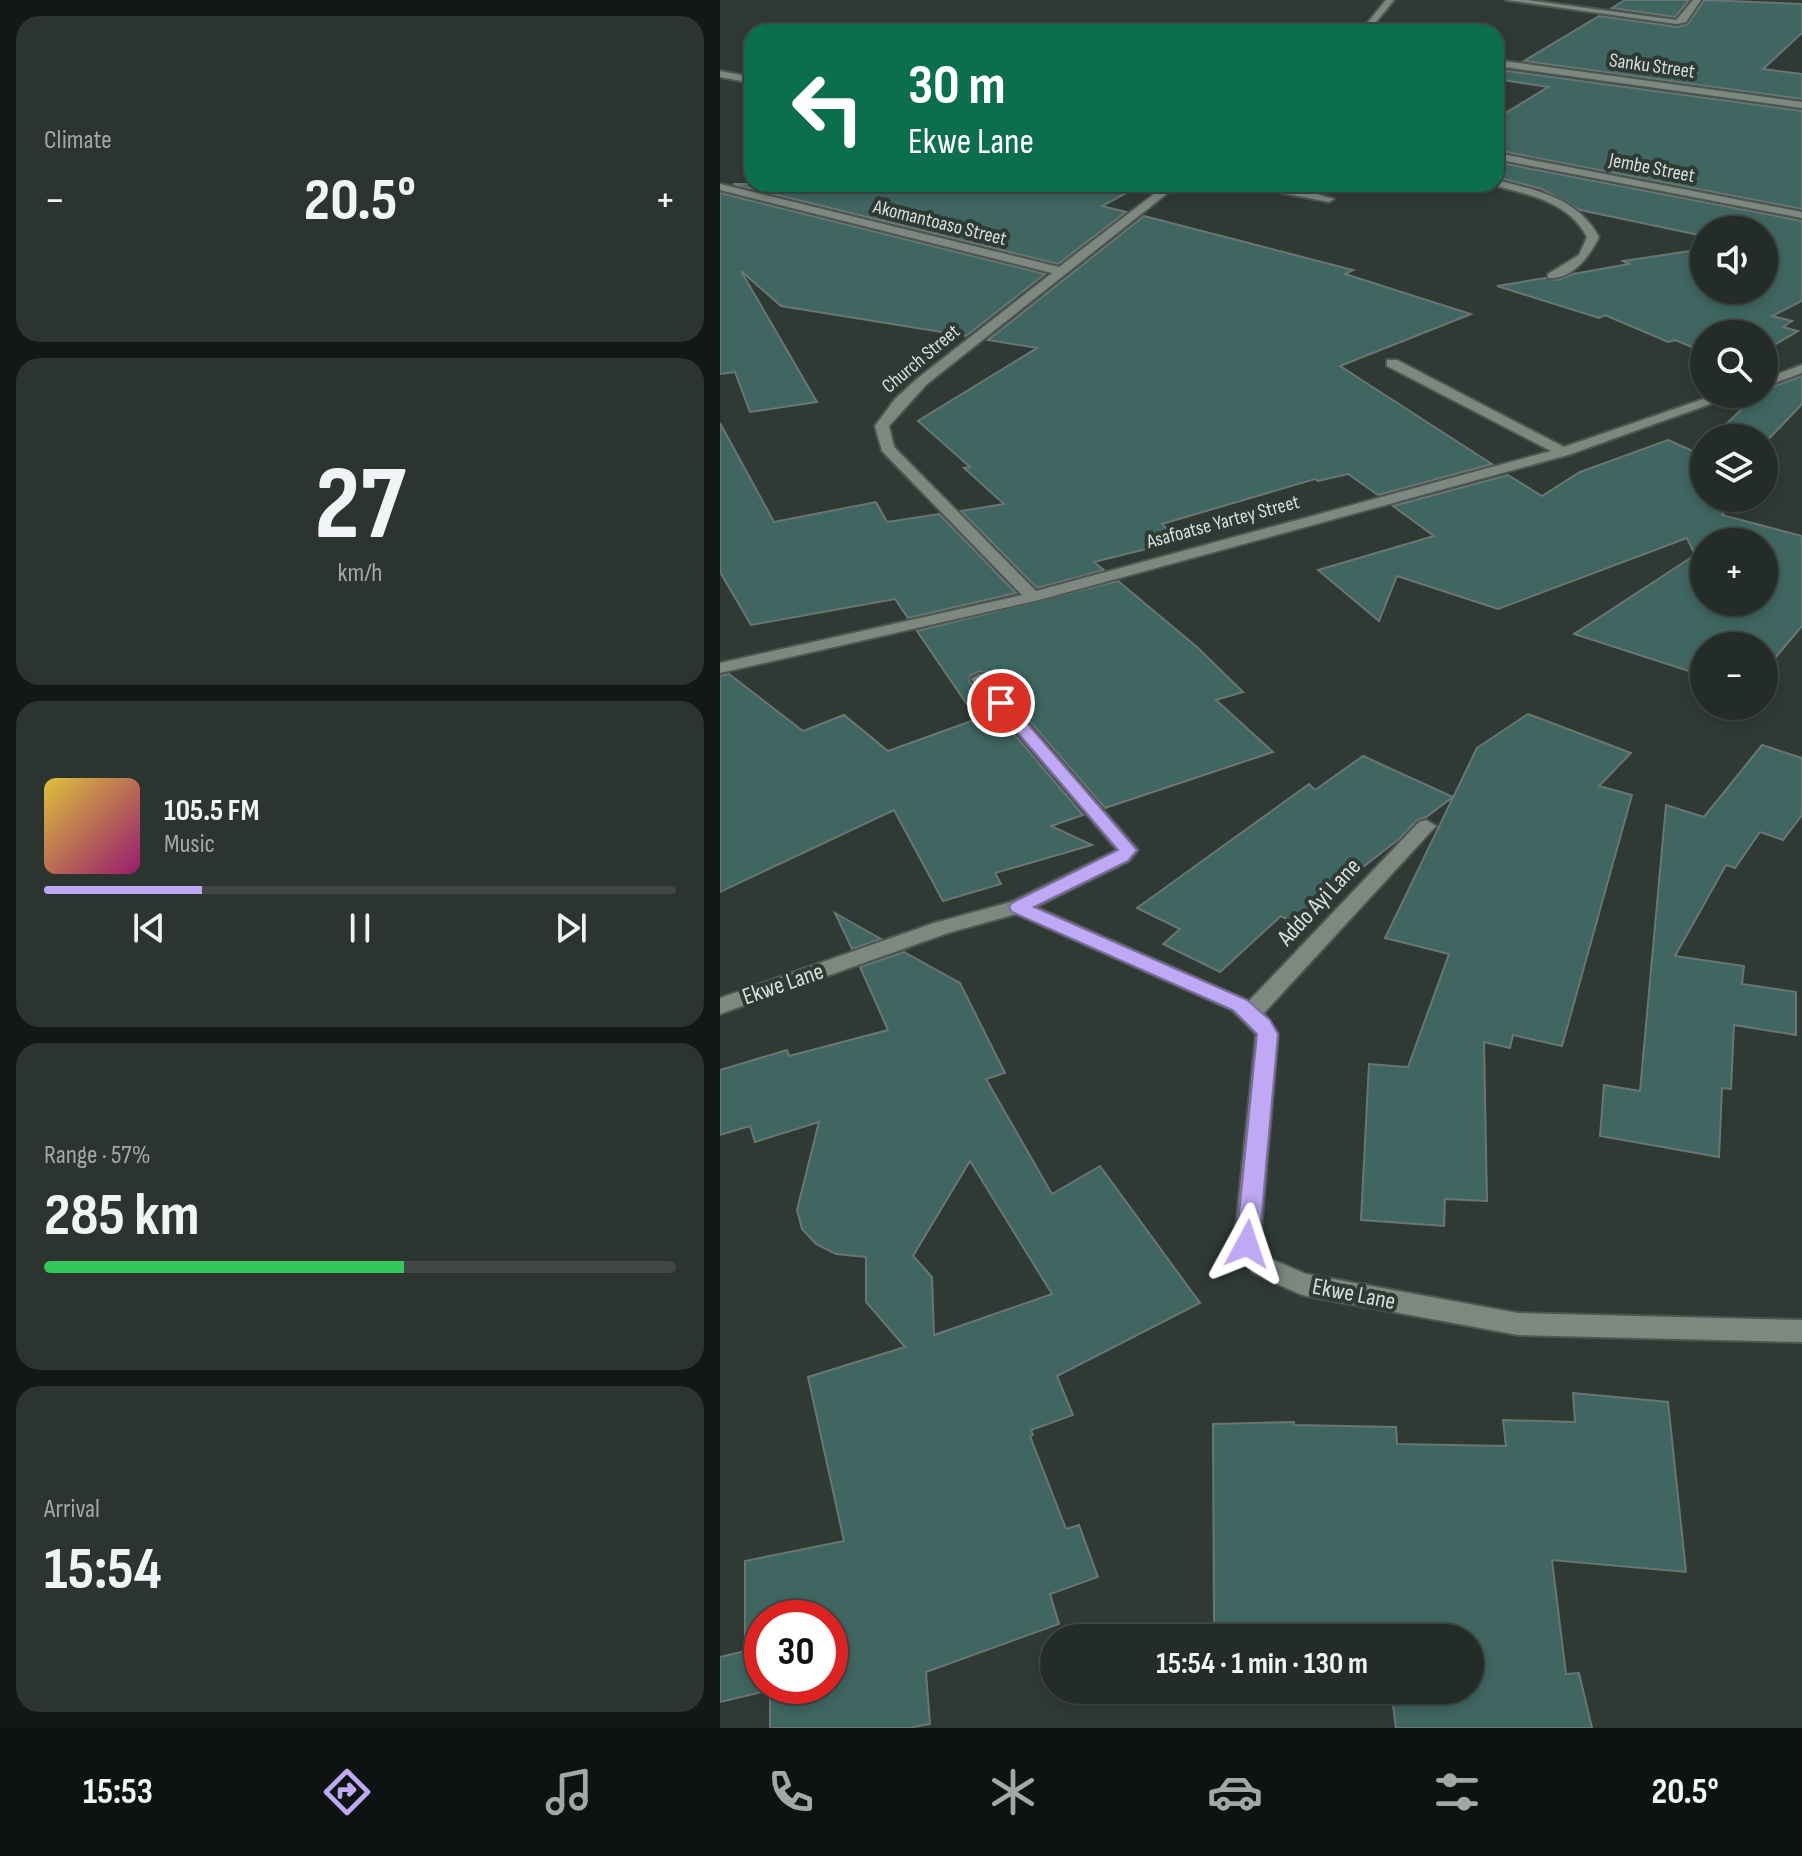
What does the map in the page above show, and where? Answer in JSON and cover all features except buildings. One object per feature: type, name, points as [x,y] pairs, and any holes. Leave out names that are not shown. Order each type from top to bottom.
[{"type":"street","points":[[1370,24],[1390,0]]},
{"type":"street","points":[[1510,0],[1677,22],[1683,20],[1697,0]]},
{"type":"street","name":"Sanku Street","points":[[1504,64],[1802,105]]},
{"type":"street","points":[[720,74],[744,78]]},
{"type":"street","name":"Jembe Street","points":[[1504,158],[1802,215]]},
{"type":"street","points":[[1504,185],[1549,199],[1589,225],[1593,237],[1584,257],[1552,276]]},
{"type":"street","name":"Akomantoaso Street","points":[[720,187],[1059,271]]},
{"type":"street","name":"Church Street","points":[[1033,597],[887,448],[882,426],[891,411],[915,389],[1059,271],[1163,192]]},
{"type":"street","points":[[1291,192],[1329,199]]},
{"type":"street","points":[[1392,363],[1563,452]]},
{"type":"street","points":[[1778,378],[1802,369]]},
{"type":"street","name":"Asafoatse Yartey Street","points":[[720,668],[1033,597],[1563,452],[1690,408]]},
{"type":"street","name":"Ekwe Lane","points":[[720,1006],[941,928],[1018,907],[1122,857],[1128,850],[980,679]]},
{"type":"street","name":"Addo Ayi Lane","points":[[1251,1013],[1426,826]]},
{"type":"street","points":[[1018,907],[1240,1005],[1251,1013]]},
{"type":"street","name":"Ekwe Lane","points":[[1251,1013],[1267,1034],[1247,1244],[1262,1266],[1302,1284],[1518,1324],[1802,1331]]},
{"type":"route","points":[[1001,703],[1128,850],[1122,857],[1018,907],[1240,1005],[1263,1025],[1267,1034],[1247,1244]]}]
